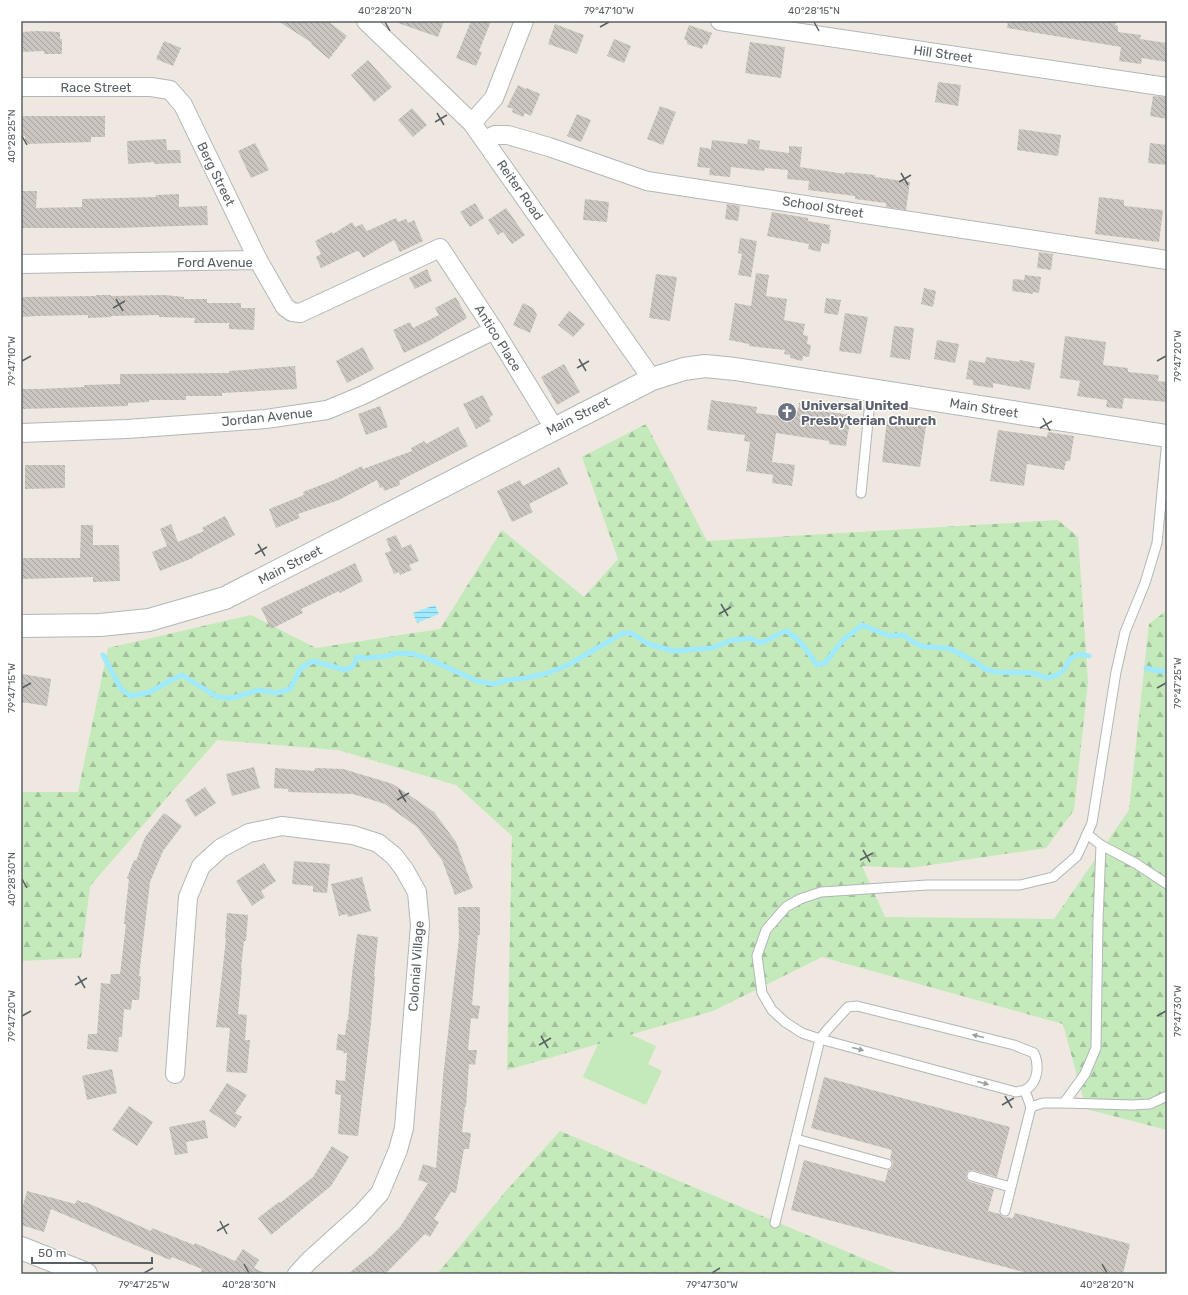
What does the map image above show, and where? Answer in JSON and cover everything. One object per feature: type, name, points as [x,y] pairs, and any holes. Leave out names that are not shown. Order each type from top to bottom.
[{"type":"street","name":"Reiter Road","points":[[366,21],[472,123],[652,379]]},
{"type":"street","points":[[472,123],[494,98],[524,21]]},
{"type":"street","name":"Hill Street","points":[[720,21],[1167,87]]},
{"type":"street","name":"Race Street","points":[[21,88],[151,87],[170,90]]},
{"type":"street","name":"Berg Street","points":[[170,90],[183,105],[258,260]]},
{"type":"street","name":"School Street","points":[[485,140],[495,135],[508,135],[549,147],[647,180],[1167,260]]},
{"type":"street","name":"Ford Avenue","points":[[21,264],[258,260],[285,307],[292,312],[300,313],[440,248]]},
{"type":"street","name":"Antico Place","points":[[440,248],[494,330],[554,428]]},
{"type":"street","name":"Jordan Avenue","points":[[21,433],[127,429],[258,420],[327,410],[363,395],[494,330]]},
{"type":"street","name":"Main Street","points":[[21,626],[100,625],[149,620],[225,598],[652,379],[684,369],[704,366],[1167,436]]},
{"type":"street","name":"Colonial Village","points":[[175,1074],[188,897],[201,866],[221,848],[249,833],[282,826],[353,835],[378,843],[394,856],[404,869],[417,892],[420,926],[404,1128],[398,1150],[380,1193],[361,1214],[309,1261],[298,1274]]},
{"type":"street","points":[[21,1248],[86,1274]]},
{"type":"lane","points":[[861,493],[871,391]]},
{"type":"lane","points":[[775,1223],[820,1039],[848,1007],[857,1006],[1014,1045],[1034,1053],[1037,1061],[1037,1072],[1031,1085],[1025,1091],[1016,1092],[820,1039],[802,1033],[785,1022],[772,1010],[762,993],[757,956],[766,930],[786,907],[800,899],[821,892],[927,885],[1020,885],[1053,877],[1076,856],[1092,823],[1116,672],[1125,632],[1145,583],[1157,543],[1167,440]]},
{"type":"lane","points":[[1087,834],[1101,845],[1135,863],[1167,884]]},
{"type":"lane","points":[[1064,1103],[1085,1074],[1096,1048],[1101,845]]},
{"type":"lane","points":[[1005,1211],[1031,1107],[1025,1091]]},
{"type":"lane","points":[[1031,1107],[1043,1103],[1150,1104],[1167,1096]]},
{"type":"lane","points":[[796,1139],[887,1164]]},
{"type":"lane","points":[[972,1176],[1010,1187]]},
{"type":"green space","points":[[646,424],[707,541],[1058,520],[1078,537],[1088,682],[1074,810],[1046,848],[910,868],[862,866],[885,917],[1054,919],[1129,810],[1149,624],[1167,610],[1167,1130],[1086,1109],[1063,1024],[822,957],[713,1011],[507,1070],[512,836],[456,785],[338,750],[217,740],[90,886],[81,958],[21,961],[21,792],[78,792],[108,648],[251,615],[316,648],[440,629],[502,530],[584,597],[618,559],[582,457]]},
{"type":"green space","points":[[607,1024],[656,1046],[648,1064],[662,1071],[646,1105],[583,1077]]},
{"type":"green space","points":[[560,1131],[902,1274],[437,1274],[506,1191]]},
{"type":"water","points":[[435,605],[439,614],[417,623],[413,613]]},
{"type":"building","points":[[278,21],[328,21],[347,36],[329,59],[311,44],[312,43]]},
{"type":"building","points":[[398,21],[444,21],[438,37],[398,23]]},
{"type":"building","points":[[471,21],[491,21],[479,51],[482,52],[476,66],[456,58]]},
{"type":"building","points":[[1008,21],[1116,21],[1115,25],[1118,26],[1118,32],[1141,35],[1140,39],[1167,43],[1167,62],[1142,58],[1141,64],[1119,61],[1121,47],[1007,28]]},
{"type":"building","points":[[555,24],[584,35],[577,54],[548,44]]},
{"type":"building","points":[[689,25],[712,33],[707,45],[704,44],[702,49],[687,44],[687,41],[684,39]]},
{"type":"building","points":[[21,32],[60,32],[60,39],[62,39],[62,54],[44,54],[44,51],[21,52]]},
{"type":"building","points":[[614,39],[631,46],[624,63],[607,56]]},
{"type":"building","points":[[164,41],[181,48],[173,66],[156,59]]},
{"type":"building","points":[[750,42],[785,47],[781,78],[745,73]]},
{"type":"building","points":[[368,60],[392,87],[374,102],[351,75]]},
{"type":"building","points":[[938,82],[961,85],[958,106],[935,102]]},
{"type":"building","points":[[518,85],[540,94],[531,116],[525,113],[523,117],[512,112],[513,109],[507,107]]},
{"type":"building","points":[[1153,96],[1167,97],[1167,119],[1150,116]]},
{"type":"building","points":[[660,106],[676,112],[663,145],[647,139]]},
{"type":"building","points":[[412,108],[427,125],[413,137],[398,120]]},
{"type":"building","points":[[577,114],[591,120],[581,142],[567,136]]},
{"type":"building","points":[[21,116],[105,116],[105,137],[91,137],[91,142],[25,144],[25,136],[21,136]]},
{"type":"building","points":[[1019,129],[1061,135],[1058,156],[1017,150]]},
{"type":"building","points":[[166,139],[167,150],[180,150],[181,163],[154,164],[154,162],[128,164],[127,141]]},
{"type":"building","points":[[748,139],[760,141],[759,149],[789,153],[789,146],[802,147],[800,167],[845,174],[845,172],[875,175],[875,177],[910,182],[906,210],[886,207],[886,203],[855,199],[855,196],[808,190],[809,181],[787,179],[788,170],[765,168],[764,171],[731,167],[730,177],[709,175],[710,168],[697,167],[700,147],[711,149],[712,140],[747,144]]},
{"type":"building","points":[[255,143],[269,170],[251,178],[238,151]]},
{"type":"building","points":[[1150,143],[1167,145],[1167,165],[1148,163]]},
{"type":"building","points":[[21,191],[37,191],[36,208],[82,207],[82,199],[156,197],[156,195],[179,194],[179,207],[207,206],[208,225],[118,228],[21,228]]},
{"type":"building","points":[[1099,197],[1124,200],[1124,206],[1163,210],[1159,242],[1095,234]]},
{"type":"building","points":[[585,199],[609,202],[607,222],[583,220]]},
{"type":"building","points":[[475,203],[484,218],[470,227],[460,212]]},
{"type":"building","points":[[727,204],[740,206],[738,221],[725,219]]},
{"type":"building","points":[[506,208],[525,235],[512,244],[503,232],[498,235],[488,220]]},
{"type":"building","points":[[772,212],[808,218],[808,221],[830,225],[829,230],[831,230],[829,244],[822,243],[820,252],[808,249],[809,244],[767,236]]},
{"type":"building","points":[[396,218],[398,222],[406,219],[408,223],[414,220],[423,241],[400,252],[394,240],[363,258],[359,251],[357,251],[321,268],[316,257],[321,254],[315,241],[332,232],[333,234],[352,222],[355,227],[362,224],[367,231]]},
{"type":"building","points":[[740,238],[757,241],[751,277],[738,275],[742,254],[738,253]]},
{"type":"building","points":[[1039,252],[1053,254],[1051,270],[1037,268]]},
{"type":"building","points":[[427,269],[432,281],[415,289],[409,278]]},
{"type":"building","points":[[756,273],[769,275],[766,296],[787,299],[784,320],[805,324],[803,335],[808,336],[807,344],[811,345],[809,357],[803,356],[802,361],[790,358],[790,355],[784,354],[785,350],[749,346],[749,344],[729,340],[735,303],[751,306]]},
{"type":"building","points":[[656,274],[677,277],[670,321],[649,318]]},
{"type":"building","points":[[1025,275],[1041,277],[1039,293],[1033,292],[1033,294],[1012,291],[1013,279],[1024,280]]},
{"type":"building","points":[[924,288],[936,291],[933,307],[921,304]]},
{"type":"building","points":[[165,295],[184,297],[184,299],[207,299],[207,303],[241,303],[241,308],[255,308],[254,330],[229,329],[229,323],[194,323],[195,318],[159,317],[159,315],[88,318],[88,315],[21,317],[21,297]]},
{"type":"building","points":[[456,297],[467,318],[429,341],[404,353],[393,330],[410,322],[413,328],[439,315],[435,308]]},
{"type":"building","points":[[826,298],[841,300],[838,315],[824,313]]},
{"type":"building","points":[[523,303],[533,308],[537,315],[530,333],[513,325]]},
{"type":"building","points":[[569,311],[585,324],[573,337],[558,325]]},
{"type":"building","points":[[845,313],[868,317],[861,354],[839,351]]},
{"type":"building","points":[[894,326],[914,328],[910,360],[890,357]]},
{"type":"building","points":[[1065,336],[1106,342],[1103,365],[1128,368],[1128,372],[1159,375],[1158,381],[1167,382],[1167,402],[1124,398],[1122,409],[1106,407],[1107,400],[1077,396],[1080,381],[1060,378]]},
{"type":"building","points":[[937,340],[959,344],[955,363],[934,359]]},
{"type":"building","points":[[363,347],[374,369],[347,383],[336,361]]},
{"type":"building","points":[[986,357],[1035,363],[1030,390],[993,383],[993,388],[973,385],[973,380],[966,379],[969,360],[985,363]]},
{"type":"building","points":[[564,364],[580,392],[557,405],[541,377]]},
{"type":"building","points":[[295,366],[297,389],[222,393],[222,396],[186,396],[186,400],[149,400],[149,402],[128,403],[128,406],[21,409],[21,389],[120,384],[120,374],[229,373],[229,371]]},
{"type":"building","points":[[483,395],[493,415],[489,418],[491,421],[476,429],[463,404]]},
{"type":"building","points":[[711,400],[757,407],[756,413],[795,418],[799,403],[813,404],[813,410],[851,415],[846,446],[829,444],[829,441],[776,433],[772,462],[795,465],[792,486],[772,483],[773,475],[746,471],[750,442],[744,441],[745,435],[707,430]]},
{"type":"building","points":[[380,406],[388,427],[366,435],[358,414]]},
{"type":"building","points":[[887,420],[926,426],[920,467],[882,462]]},
{"type":"building","points":[[458,427],[468,446],[399,481],[400,485],[384,491],[383,487],[380,488],[377,480],[339,500],[298,514],[300,518],[276,528],[269,509],[304,495],[303,492],[334,480],[362,466],[363,469],[412,451],[411,448],[424,441],[426,444]]},
{"type":"building","points":[[998,430],[1047,437],[1048,432],[1074,436],[1070,461],[1066,461],[1064,470],[1027,464],[1024,486],[990,481]]},
{"type":"building","points":[[25,465],[65,465],[65,488],[25,489]]},
{"type":"building","points":[[559,467],[568,484],[529,504],[533,512],[512,522],[497,491],[520,480],[523,486]]},
{"type":"building","points":[[225,516],[235,535],[193,558],[160,571],[152,552],[167,546],[160,529],[171,524],[178,542],[204,531],[202,528]]},
{"type":"building","points":[[81,525],[93,525],[93,545],[119,545],[120,581],[93,582],[93,577],[21,579],[21,558],[80,558]]},
{"type":"building","points":[[396,535],[402,548],[411,544],[419,561],[409,565],[412,570],[400,575],[399,572],[394,574],[385,553],[391,551],[386,539]]},
{"type":"building","points":[[355,563],[363,581],[340,593],[339,591],[301,609],[303,613],[271,629],[261,608]]},
{"type":"building","points":[[23,674],[51,679],[47,706],[21,702],[21,681]]},
{"type":"building","points":[[254,767],[260,788],[232,796],[226,774]]},
{"type":"building","points":[[275,768],[314,771],[315,768],[343,769],[393,784],[434,812],[456,842],[473,888],[455,895],[442,860],[417,827],[385,804],[353,794],[288,792],[288,789],[274,788]]},
{"type":"building","points":[[205,787],[216,803],[195,817],[185,800]]},
{"type":"building","points":[[164,813],[182,826],[163,851],[150,882],[139,976],[141,976],[139,1000],[132,1000],[131,1010],[124,1009],[122,1037],[119,1037],[118,1052],[87,1049],[88,1034],[97,1034],[101,983],[110,984],[111,974],[120,974],[126,924],[124,924],[129,879],[127,878],[134,860],[136,861],[145,837]]},
{"type":"building","points":[[294,861],[330,864],[327,893],[313,892],[313,886],[292,884]]},
{"type":"building","points":[[264,863],[276,881],[261,891],[265,897],[252,906],[236,881]]},
{"type":"building","points":[[362,877],[371,911],[348,917],[347,914],[339,916],[331,884]]},
{"type":"building","points":[[458,907],[480,907],[480,935],[478,935],[472,1005],[480,1006],[478,1019],[471,1018],[468,1050],[477,1050],[475,1065],[469,1064],[466,1107],[465,1106],[462,1132],[471,1133],[469,1149],[464,1149],[456,1193],[451,1192],[434,1219],[439,1222],[430,1237],[425,1234],[385,1274],[348,1274],[370,1257],[400,1227],[428,1183],[418,1180],[423,1164],[436,1168],[443,1077],[459,938]]},
{"type":"building","points":[[227,913],[248,915],[246,941],[244,941],[241,968],[238,1014],[247,1015],[245,1040],[250,1040],[247,1073],[226,1072],[230,1028],[216,1027],[226,939]]},
{"type":"building","points":[[357,934],[378,937],[371,1023],[358,1136],[338,1134],[341,1095],[335,1094],[336,1080],[345,1081],[347,1053],[336,1050],[338,1034],[345,1035],[348,1020]]},
{"type":"building","points":[[112,1069],[117,1093],[87,1100],[82,1076]]},
{"type":"building","points":[[824,1077],[1010,1127],[997,1177],[973,1170],[968,1171],[966,1175],[967,1180],[970,1182],[994,1189],[988,1211],[1000,1214],[1003,1217],[1013,1218],[1015,1213],[1130,1244],[1123,1274],[1031,1274],[791,1210],[804,1160],[885,1182],[888,1170],[891,1169],[893,1165],[893,1162],[890,1159],[892,1150],[811,1128]]},
{"type":"building","points":[[227,1083],[247,1095],[235,1113],[242,1117],[235,1128],[209,1111]]},
{"type":"building","points":[[129,1106],[153,1122],[137,1146],[112,1130]]},
{"type":"building","points":[[205,1120],[208,1138],[186,1142],[188,1153],[175,1155],[169,1127]]},
{"type":"building","points":[[332,1146],[349,1157],[331,1186],[271,1235],[258,1218],[313,1177]]},
{"type":"building","points":[[27,1191],[75,1204],[77,1200],[84,1203],[85,1202],[151,1231],[152,1228],[194,1245],[195,1243],[235,1261],[243,1249],[259,1260],[254,1268],[267,1274],[200,1274],[202,1269],[172,1257],[170,1260],[51,1209],[44,1232],[21,1225],[21,1213]]},
{"type":"waterway","points":[[103,655],[121,689],[131,696],[150,692],[182,675],[217,697],[232,698],[259,690],[277,693],[290,689],[301,668],[313,661],[346,670],[353,666],[357,657],[367,658],[387,656],[397,653],[413,654],[431,660],[477,681],[494,684],[507,680],[526,678],[548,673],[570,664],[623,633],[631,633],[648,644],[674,651],[712,648],[729,641],[750,638],[760,643],[786,631],[800,642],[817,665],[825,663],[842,641],[862,625],[890,636],[903,635],[924,647],[951,649],[985,669],[996,672],[1033,673],[1047,678],[1057,675],[1063,671],[1071,658],[1079,654],[1089,656]]},
{"type":"waterway","points":[[1146,668],[1167,671]]},
{"type":"place","name":"Universal United Presbyterian Church","points":[[787,412]]}]
